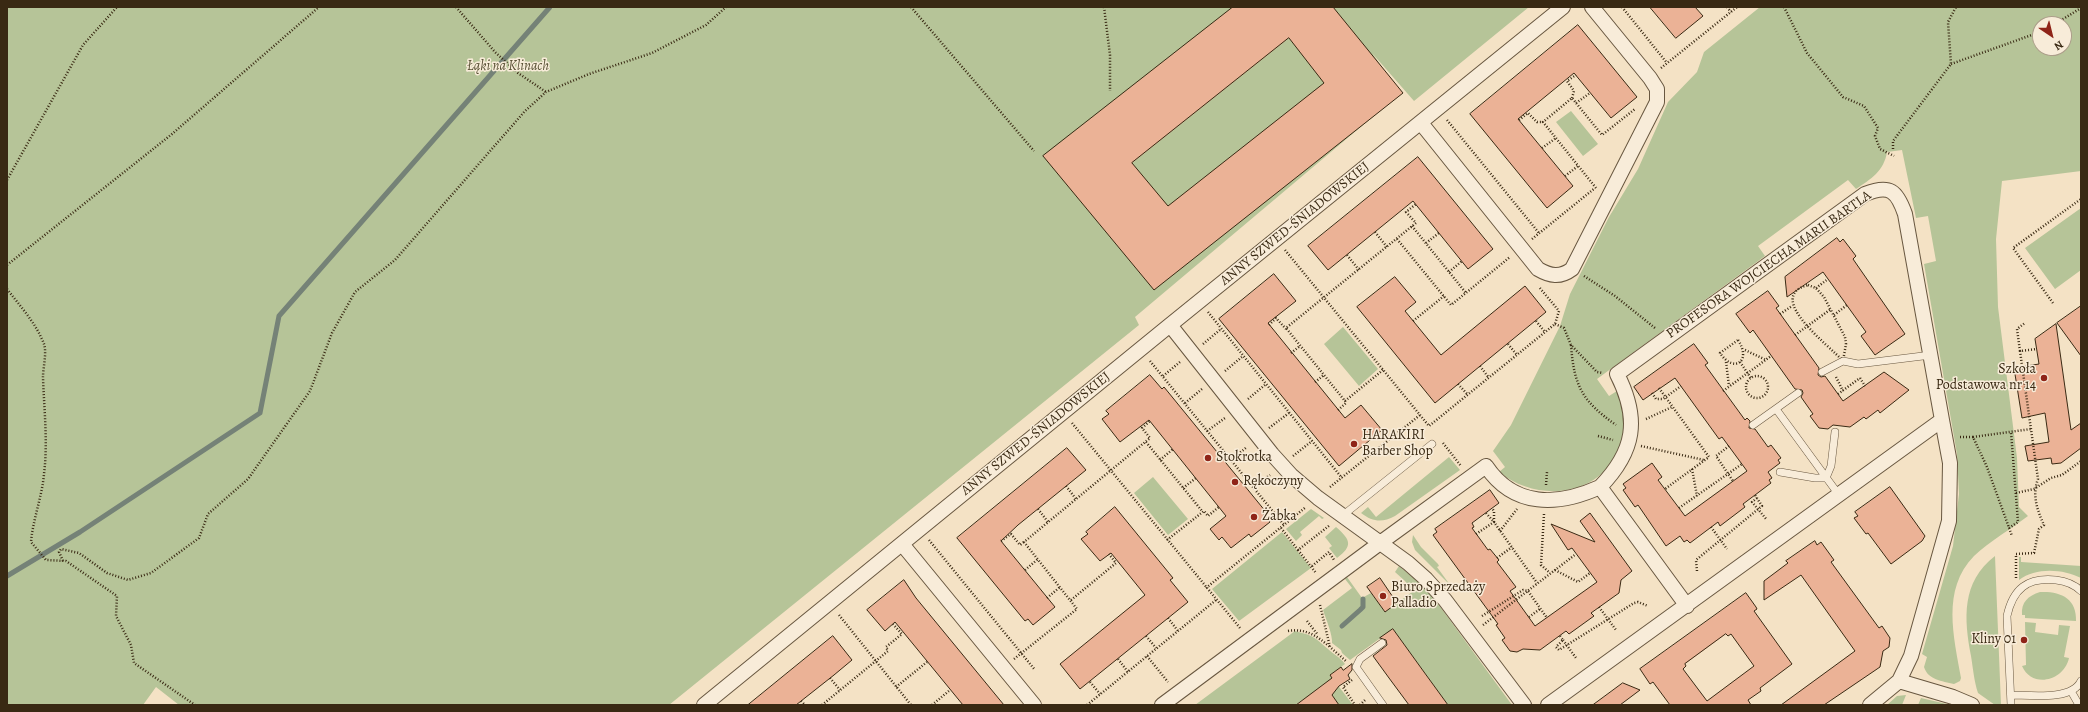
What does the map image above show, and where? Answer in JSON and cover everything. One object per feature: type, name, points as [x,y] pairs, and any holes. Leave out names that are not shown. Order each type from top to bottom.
[{"type":"street","name":"ANNY SZWED-ŚNIADOWSKIEJ","points":[[704,705],[1563,7]]},
{"type":"street","points":[[1421,123],[1538,269],[1555,276],[1565,274],[1572,269],[1657,102],[1657,89],[1650,78],[1592,7]]},
{"type":"street","name":"PROFESORA WOJCIECHA MARII BARTLA","points":[[1618,374],[1865,194],[1878,189],[1891,191],[1899,198],[1905,214],[1950,463],[1949,521],[1911,656],[1898,681],[1870,705]]},
{"type":"street","points":[[1170,325],[1272,454],[1292,475],[1318,498],[1408,563],[1426,579],[1445,600],[1524,705]]},
{"type":"street","points":[[1162,705],[1486,466],[1498,482],[1512,491],[1527,497],[1544,501],[1562,500],[1581,495],[1600,487],[1622,460],[1629,444],[1632,423],[1630,404],[1618,374]]},
{"type":"street","points":[[1548,705],[1687,606],[1942,420]]},
{"type":"street","points":[[1600,487],[1687,606]]},
{"type":"street","points":[[902,544],[1034,705]]},
{"type":"street","points":[[1898,681],[1953,697],[1972,705]]},
{"type":"lane","points":[[1822,372],[1843,362],[1858,364],[1931,355]]},
{"type":"lane","points":[[1752,425],[1798,393]]},
{"type":"lane","points":[[1776,409],[1839,495]]},
{"type":"lane","points":[[1826,478],[1831,466],[1835,432]]},
{"type":"lane","points":[[1342,516],[1432,444]]},
{"type":"lane","points":[[1780,472],[1815,478],[1826,478]]},
{"type":"lane","points":[[2012,705],[2007,616],[2010,603],[2014,595],[2031,582],[2042,578],[2065,581],[2081,591]]},
{"type":"lane","points":[[1382,643],[1360,659],[1356,667],[1383,705]]},
{"type":"lane","points":[[2011,695],[2060,695],[2071,691],[2081,681]]},
{"type":"lane","points":[[2071,691],[2079,705]]},
{"type":"path","points":[[7,180],[83,45],[116,7]]},
{"type":"path","points":[[7,265],[172,134],[319,7]]},
{"type":"path","points":[[456,7],[495,52],[518,74],[546,92]]},
{"type":"path","points":[[63,561],[59,552],[61,549],[79,552],[107,573],[128,580],[151,573],[199,538],[208,514],[248,479],[310,391],[332,333],[355,292],[395,260],[526,111],[546,92],[589,74],[652,53],[706,25],[726,7]]},
{"type":"path","points":[[911,7],[1034,150]]},
{"type":"path","points":[[1104,7],[1110,55],[1110,91]]},
{"type":"path","points":[[1622,7],[1667,63]]},
{"type":"path","points":[[1727,7],[1731,12]]},
{"type":"path","points":[[1650,78],[1737,7]]},
{"type":"path","points":[[1784,7],[1807,54],[1843,97],[1864,106],[1878,128],[1875,136],[1880,149],[1894,156]]},
{"type":"path","points":[[1950,64],[1948,22],[1956,7]]},
{"type":"path","points":[[2068,16],[2081,8]]},
{"type":"path","points":[[1893,149],[1893,142],[1950,64],[2032,35]]},
{"type":"path","points":[[1519,120],[1528,113],[1537,122],[1543,122],[1572,98],[1574,91],[1567,81],[1576,75]]},
{"type":"path","points":[[1576,103],[1590,93]]},
{"type":"path","points":[[1572,98],[1602,136],[1639,106]]},
{"type":"path","points":[[1445,118],[1539,233]]},
{"type":"path","points":[[1543,122],[1600,191]]},
{"type":"path","points":[[1542,148],[1556,138]]},
{"type":"path","points":[[1565,176],[1578,166]]},
{"type":"path","points":[[1397,239],[1451,305],[1596,188]]},
{"type":"path","points":[[2053,303],[2014,248],[2081,199]]},
{"type":"path","points":[[1286,328],[1416,223],[1406,212],[1416,204]]},
{"type":"path","points":[[1412,226],[1466,293]]},
{"type":"path","points":[[1375,232],[1387,247]]},
{"type":"path","points":[[1426,244],[1439,233]]},
{"type":"path","points":[[1288,253],[1434,432]]},
{"type":"path","points":[[1347,255],[1359,270]]},
{"type":"path","points":[[1449,272],[1462,261]]},
{"type":"path","points":[[1572,269],[1593,280],[1601,288],[1615,296],[1667,337]]},
{"type":"path","points":[[1816,288],[1828,279]]},
{"type":"path","points":[[1429,426],[1468,396],[1555,324],[1559,311],[1536,283]]},
{"type":"path","points":[[1808,285],[1816,288],[1831,309],[1846,344],[1843,362],[1808,326],[1792,306],[1792,298],[1795,292],[1808,285]]},
{"type":"path","points":[[7,289],[33,324],[44,346],[43,374],[46,436],[44,473],[40,500],[32,528],[31,542],[46,560],[66,561],[117,596],[116,616],[131,645],[134,663],[195,705]]},
{"type":"path","points":[[1413,321],[1444,296]]},
{"type":"path","points":[[1834,315],[1847,305]]},
{"type":"path","points":[[1780,314],[1792,306]]},
{"type":"path","points":[[1795,335],[1831,309]]},
{"type":"path","points":[[1212,318],[1342,478]]},
{"type":"path","points":[[1269,324],[1276,318],[1286,328],[1345,401]]},
{"type":"path","points":[[1536,321],[1545,332]]},
{"type":"path","points":[[2017,581],[2016,554],[2034,553],[2039,529],[2044,525],[2037,508],[2034,489],[2038,480],[2017,329],[2025,323]]},
{"type":"path","points":[[1555,324],[1564,328],[1570,345],[1572,369],[1578,387],[1597,412],[1620,427]]},
{"type":"path","points":[[1200,346],[1221,329]]},
{"type":"path","points":[[1726,362],[1733,364],[1739,362],[1744,356],[1744,350],[1738,340],[1720,353],[1726,362],[1729,387]]},
{"type":"path","points":[[1508,344],[1517,355]]},
{"type":"path","points":[[1570,345],[1597,372],[1618,374]]},
{"type":"path","points":[[1291,352],[1300,346]]},
{"type":"path","points":[[1141,349],[1253,488],[1298,550],[1312,566],[1329,552],[1336,562]]},
{"type":"path","points":[[2020,352],[2037,349]]},
{"type":"path","points":[[1744,350],[1766,360]]},
{"type":"path","points":[[1222,374],[1244,356]]},
{"type":"path","points":[[1723,391],[1771,356]]},
{"type":"path","points":[[1163,376],[1184,359]]},
{"type":"path","points":[[1739,362],[1751,378]]},
{"type":"path","points":[[1480,366],[1489,378]]},
{"type":"path","points":[[1338,410],[1346,403],[1345,401],[1384,370]]},
{"type":"path","points":[[1315,382],[1324,375]]},
{"type":"path","points":[[1756,376],[1766,380],[1767,391],[1763,396],[1758,398],[1748,393],[1748,382],[1751,378],[1756,376]]},
{"type":"path","points":[[1838,394],[1860,378]]},
{"type":"path","points":[[1245,402],[1266,384]]},
{"type":"path","points":[[1458,384],[1468,396]]},
{"type":"path","points":[[1185,404],[1206,386]]},
{"type":"path","points":[[1652,394],[1656,399],[1666,397],[1681,386]]},
{"type":"path","points":[[1659,388],[1709,457]]},
{"type":"path","points":[[1645,419],[1673,407]]},
{"type":"path","points":[[1063,412],[1249,640]]},
{"type":"path","points":[[1267,430],[1289,413]]},
{"type":"path","points":[[1208,432],[1228,415]]},
{"type":"path","points":[[1206,588],[1420,415]]},
{"type":"path","points":[[1001,541],[1011,534],[1020,545],[1024,542],[1146,442],[1150,438],[1142,428],[1150,421]]},
{"type":"path","points":[[1945,437],[1972,436],[2031,429]]},
{"type":"path","points":[[2009,528],[2018,522],[2011,432]]},
{"type":"path","points":[[1972,436],[1987,467],[2012,536]]},
{"type":"path","points":[[1439,439],[1471,477]]},
{"type":"path","points":[[1291,457],[1312,441]]},
{"type":"path","points":[[1146,442],[1202,512],[1208,516],[1220,506]]},
{"type":"path","points":[[1230,460],[1251,444]]},
{"type":"path","points":[[1665,489],[1704,460],[1709,457],[1716,456],[1729,446]]},
{"type":"path","points":[[1160,460],[1173,449]]},
{"type":"path","points":[[1661,451],[1704,460]]},
{"type":"path","points":[[1716,456],[1733,481]]},
{"type":"path","points":[[2016,493],[2034,489],[2051,478],[2062,475],[2081,461]]},
{"type":"path","points":[[1679,508],[1742,464]]},
{"type":"path","points":[[1692,469],[1697,496]]},
{"type":"path","points":[[1253,488],[1274,472]]},
{"type":"path","points":[[1184,488],[1196,478]]},
{"type":"path","points":[[1066,486],[1076,499]]},
{"type":"path","points":[[1697,571],[1696,560],[1721,540],[1758,509],[1762,506],[1756,497],[1752,502],[1758,509],[1767,520]]},
{"type":"path","points":[[1492,508],[1494,522]]},
{"type":"path","points":[[1038,509],[1048,522]]},
{"type":"path","points":[[1500,531],[1517,510]]},
{"type":"path","points":[[1167,540],[1202,512]]},
{"type":"path","points":[[1486,513],[1537,583]]},
{"type":"path","points":[[1298,550],[1342,516]]},
{"type":"path","points":[[1476,534],[1494,522]]},
{"type":"path","points":[[1711,527],[1727,549]]},
{"type":"path","points":[[1543,530],[1541,565],[1550,573]]},
{"type":"path","points":[[928,538],[1035,670]]},
{"type":"path","points":[[1003,668],[1077,609],[1024,542]]},
{"type":"path","points":[[1497,558],[1512,547]]},
{"type":"path","points":[[1071,600],[1116,563],[1109,554]]},
{"type":"path","points":[[1479,627],[1576,554]]},
{"type":"path","points":[[1025,570],[1038,559]]},
{"type":"path","points":[[1555,570],[1578,582],[1590,573]]},
{"type":"path","points":[[1048,598],[1060,588]]},
{"type":"path","points":[[1482,616],[1523,590],[1528,590]]},
{"type":"path","points":[[1528,590],[1547,618]]},
{"type":"path","points":[[1087,705],[1216,600]]},
{"type":"path","points":[[1563,640],[1556,647],[1559,650],[1638,602],[1648,606]]},
{"type":"path","points":[[829,603],[911,705]]},
{"type":"path","points":[[1599,607],[1616,630]]},
{"type":"path","points":[[1528,617],[1540,609]]},
{"type":"path","points":[[1321,611],[1330,647]]},
{"type":"path","points":[[1168,618],[1178,631]]},
{"type":"path","points":[[1307,621],[1330,647],[1340,654]]},
{"type":"path","points":[[822,705],[888,651],[886,647],[902,634],[894,624]]},
{"type":"path","points":[[1283,632],[1296,630],[1311,633],[1321,638]]},
{"type":"path","points":[[1146,636],[1156,648]]},
{"type":"path","points":[[1560,636],[1576,658]]},
{"type":"path","points":[[1147,656],[1177,693]]},
{"type":"path","points":[[1118,659],[1128,672]]},
{"type":"path","points":[[896,687],[927,662]]},
{"type":"path","points":[[1345,668],[1350,664]]},
{"type":"path","points":[[1350,675],[1353,679],[1342,686],[1355,705]]},
{"type":"path","points":[[830,678],[840,690]]},
{"type":"path","points":[[1090,682],[1100,694]]},
{"type":"path","points":[[932,705],[950,690]]},
{"type":"path","points":[[802,701],[805,705]]},
{"type":"green space","name":"Łąki na Klinach","points":[[7,7],[1529,7],[1414,101],[1372,53],[1401,93],[1135,317],[1139,325],[669,705],[179,705],[156,687],[143,705],[7,705]]},
{"type":"green space","points":[[1760,7],[2081,7],[2081,171],[2002,181],[1996,239],[1998,307],[2017,458],[2019,507],[2028,516],[1974,556],[1964,569],[1957,584],[1952,614],[1955,646],[1961,678],[1960,681],[1954,684],[1940,681],[1929,675],[1924,667],[1927,657],[1922,654],[1953,546],[1959,494],[1957,454],[1924,264],[1936,261],[1928,216],[1916,218],[1902,150],[1887,152],[1883,164],[1876,174],[1856,189],[1848,180],[1758,246],[1765,256],[1597,379],[1609,396],[1617,391],[1624,417],[1624,428],[1617,454],[1606,470],[1591,481],[1574,488],[1555,491],[1535,489],[1516,483],[1499,472],[1505,467],[1493,451],[1511,425],[1560,326],[1570,294],[1609,217],[1638,169],[1668,102],[1697,72],[1704,52]]},
{"type":"green space","points":[[1571,111],[1598,144],[1583,156],[1556,122]]},
{"type":"green space","points":[[2081,208],[2081,270],[2055,289],[2025,248]]},
{"type":"green space","points":[[1343,327],[1378,369],[1359,386],[1324,344]]},
{"type":"green space","points":[[1449,457],[1460,470],[1395,516],[1386,520],[1374,520],[1361,513],[1368,507],[1376,517]]},
{"type":"green space","points":[[1153,477],[1188,519],[1168,535],[1134,493]]},
{"type":"green space","points":[[1311,509],[1324,518],[1322,519],[1319,516],[1300,532],[1302,535],[1296,541],[1286,529]]},
{"type":"green space","points":[[1336,527],[1345,536],[1348,543],[1346,550],[1337,558],[1329,548],[1332,546],[1325,537]]},
{"type":"green space","points":[[1282,532],[1311,568],[1239,621],[1212,589]]},
{"type":"green space","points":[[1413,535],[1421,547],[1438,564],[1439,566],[1437,567],[1450,585],[1415,550],[1412,542]]},
{"type":"green space","points":[[1995,556],[2001,705],[1995,705],[1978,693],[1967,628],[1968,602],[1971,589],[1976,577],[1984,566]]},
{"type":"green space","points":[[2019,557],[2021,557],[2021,562],[2081,566],[2081,578],[2058,571],[2041,571],[2019,580]]},
{"type":"green space","points":[[1399,566],[1427,589],[1512,705],[1448,705],[1393,629],[1350,660],[1332,643],[1323,610],[1352,588],[1345,579],[1347,577],[1362,598],[1371,593],[1385,612],[1412,592],[1405,581],[1395,572]]},
{"type":"green space","points":[[2040,592],[2054,593],[2070,601],[2076,613],[2076,621],[2025,618],[2025,615],[2022,615],[2024,603],[2032,595]]},
{"type":"green space","points":[[2025,622],[2036,623],[2035,632],[2058,635],[2059,625],[2070,626],[2064,657],[2069,658],[2066,666],[2055,677],[2040,680],[2033,678],[2022,666],[2026,665]]},
{"type":"green space","points":[[1295,631],[1310,635],[1341,659],[1345,664],[1330,675],[1353,705],[1339,705],[1324,684],[1306,701],[1304,699],[1295,705],[1195,705]]},
{"type":"green space","points":[[1906,695],[1902,705],[1887,705],[1897,696]]},
{"type":"green space","points":[[1921,698],[1951,705],[1918,705]]},
{"type":"building","points":[[1233,7],[1333,7],[1403,93],[1154,290],[1043,156]],"holes":[[[1289,38],[1324,83],[1168,206],[1132,163]]]},
{"type":"building","points":[[1650,7],[1695,7],[1703,16],[1676,38]]},
{"type":"building","points":[[1578,25],[1637,97],[1611,118],[1574,73],[1518,119],[1573,186],[1547,208],[1470,114]]},
{"type":"building","points":[[1418,157],[1493,249],[1468,269],[1413,201],[1328,270],[1308,246]]},
{"type":"building","points":[[1837,238],[1840,242],[1843,239],[1856,256],[1853,259],[1905,334],[1875,355],[1861,336],[1866,332],[1823,272],[1787,297],[1785,277]]},
{"type":"building","points":[[1274,274],[1296,301],[1268,323],[1345,418],[1361,405],[1382,430],[1339,466],[1219,319]]},
{"type":"building","points":[[1395,277],[1416,302],[1405,311],[1441,355],[1525,286],[1546,312],[1435,403],[1357,307]]},
{"type":"building","points":[[1768,291],[1779,306],[1776,308],[1819,368],[1818,375],[1821,377],[1825,376],[1843,401],[1884,372],[1909,390],[1880,413],[1878,410],[1866,419],[1864,417],[1850,427],[1833,425],[1828,429],[1819,428],[1810,416],[1813,414],[1801,397],[1803,393],[1802,390],[1795,389],[1753,330],[1750,333],[1736,314]]},
{"type":"building","points":[[2081,306],[2081,356],[2057,323]]},
{"type":"building","points":[[2056,324],[2071,430],[2081,423],[2081,448],[2061,463],[2052,464],[2051,458],[2028,461],[2025,446],[2049,442],[2045,413],[2022,418],[2014,368],[2039,364],[2035,339]]},
{"type":"building","points":[[1694,344],[1708,363],[1705,365],[1745,420],[1747,418],[1750,421],[1749,428],[1755,429],[1768,447],[1771,445],[1781,458],[1778,460],[1780,463],[1768,472],[1772,478],[1769,480],[1771,483],[1743,504],[1745,507],[1720,526],[1718,522],[1690,543],[1687,540],[1684,542],[1680,536],[1666,546],[1638,505],[1635,507],[1623,490],[1626,488],[1623,484],[1652,463],[1662,477],[1658,480],[1685,516],[1747,471],[1722,437],[1719,439],[1675,378],[1643,400],[1634,387]]},
{"type":"building","points":[[1150,375],[1162,389],[1164,387],[1266,512],[1263,514],[1270,522],[1251,537],[1249,534],[1231,548],[1222,537],[1219,540],[1210,529],[1226,516],[1149,420],[1120,442],[1102,419],[1109,414],[1106,411]]},
{"type":"building","points":[[1067,448],[1086,470],[1018,525],[1001,541],[1055,607],[1033,625],[1028,619],[1025,621],[957,538]]},
{"type":"building","points":[[1890,487],[1925,536],[1922,541],[1891,564],[1868,533],[1866,534],[1854,518],[1858,516],[1855,512]]},
{"type":"building","points":[[1490,490],[1499,503],[1472,523],[1474,527],[1472,528],[1488,550],[1490,549],[1499,560],[1497,562],[1516,587],[1510,591],[1535,626],[1597,582],[1572,548],[1568,550],[1551,524],[1595,542],[1580,521],[1590,513],[1632,571],[1621,580],[1619,593],[1591,613],[1594,616],[1569,634],[1566,631],[1540,650],[1523,649],[1517,652],[1510,651],[1502,640],[1505,638],[1496,625],[1498,624],[1433,535],[1437,532],[1435,529]]},
{"type":"building","points":[[1115,507],[1173,578],[1170,580],[1188,602],[1080,689],[1060,664],[1145,595],[1111,553],[1100,561],[1081,539],[1088,534],[1086,532]]},
{"type":"building","points":[[1815,541],[1817,545],[1821,542],[1834,560],[1831,562],[1879,628],[1882,626],[1890,638],[1889,647],[1883,651],[1880,667],[1824,705],[1781,705],[1855,651],[1801,575],[1764,600],[1764,581],[1788,563],[1786,561]]},
{"type":"building","name":"Biuro Sprzedaży Palladio","points":[[1380,578],[1397,603],[1385,612],[1367,587]]},
{"type":"building","points":[[904,580],[916,598],[1004,705],[963,705],[895,622],[885,631],[867,610]]},
{"type":"building","points":[[1746,593],[1757,609],[1754,611],[1792,664],[1760,688],[1761,691],[1748,700],[1751,705],[1670,705],[1653,682],[1650,684],[1640,669]],"holes":[[[1726,634],[1728,636],[1731,634],[1754,666],[1707,701],[1683,669],[1686,666],[1685,664]]]},
{"type":"building","points":[[1393,629],[1448,705],[1409,705],[1373,656],[1387,645],[1386,640],[1380,638]]},
{"type":"building","points":[[833,636],[852,660],[834,675],[796,705],[748,705]]},
{"type":"building","points":[[1352,664],[1352,670],[1348,675],[1350,679],[1339,686],[1332,695],[1339,705],[1296,705],[1332,678],[1330,675],[1341,667],[1343,670]]},
{"type":"building","points":[[1623,683],[1640,690],[1620,705],[1593,705]]},
{"type":"waterway","points":[[7,576],[80,532],[260,413],[279,316],[550,7]]},
{"type":"waterway","points":[[1342,626],[1363,607],[1363,599]]},
{"type":"place","name":"Szkoła Podstawowa nr 14","points":[[2044,378]]},
{"type":"place","name":"HARAKIRI Barber Shop","points":[[1354,444]]},
{"type":"place","name":"Stokrotka","points":[[1208,458]]},
{"type":"place","name":"Rękoczyny","points":[[1235,482]]},
{"type":"place","name":"Żabka","points":[[1254,517]]},
{"type":"place","name":"Biuro Sprzedaży Palladio","points":[[1383,596]]},
{"type":"place","name":"Kliny 01","points":[[2024,640]]}]
